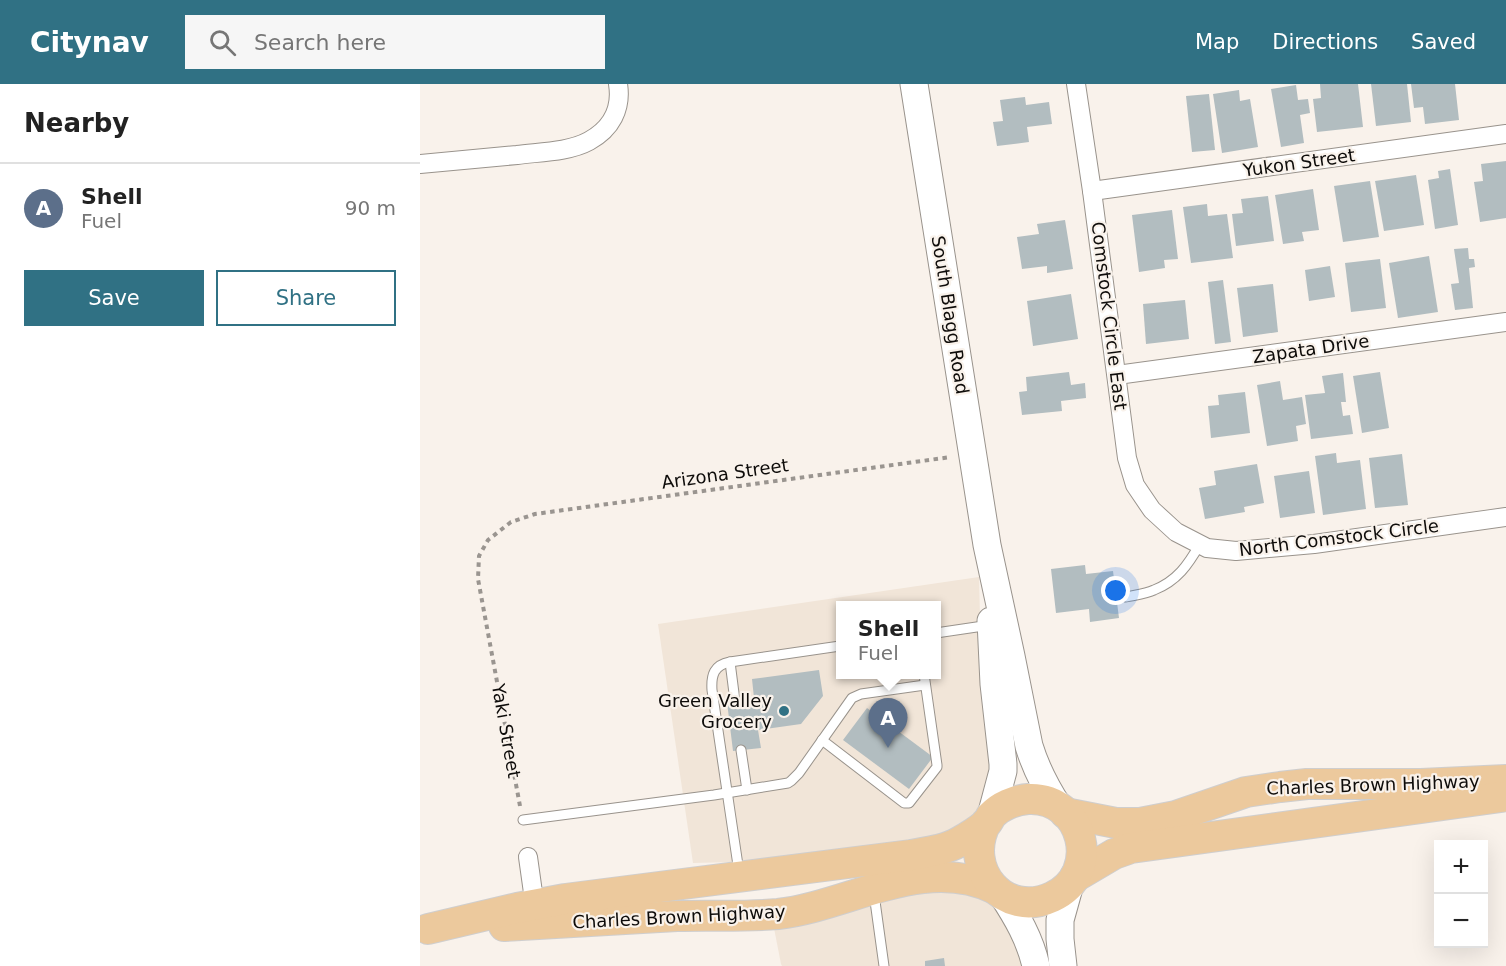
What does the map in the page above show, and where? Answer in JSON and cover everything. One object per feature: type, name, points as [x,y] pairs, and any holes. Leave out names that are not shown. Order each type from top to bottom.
[{"type":"main road","name":"South Blagg Road","points":[[914,84],[998,624],[1033,760],[1044,785],[1062,810]]},
{"type":"main road","name":"South Blagg Road","points":[[989,820],[1003,771],[994,684],[998,624]]},
{"type":"main road","name":"Charles Brown Highway","points":[[1062,810],[1116,823],[1140,823],[1176,816],[1246,792],[1280,787],[1307,784],[1421,784],[1506,780]]},
{"type":"main road","name":"Charles Brown Highway","points":[[1072,880],[1114,854],[1131,848],[1506,796]]},
{"type":"main road","points":[[1036,966],[1023,929],[999,891],[986,878],[979,855],[980,839],[989,820],[1004,806],[1028,799],[1044,801],[1062,810],[1076,826],[1082,843],[1081,861],[1072,880],[1060,920],[1063,966]]},
{"type":"main road","name":"Charles Brown Highway","points":[[536,914],[587,896],[937,850],[957,843],[989,820]]},
{"type":"main road","name":"Charles Brown Highway","points":[[424,929],[536,914],[662,917],[779,914],[822,905],[873,888],[918,879],[952,877],[974,880],[999,891]]},
{"type":"main road","points":[[999,891],[1014,900],[1040,902],[1056,895],[1072,880]]},
{"type":"street","points":[[420,164],[560,150],[589,141],[608,127],[615,118],[618,84]]},
{"type":"street","name":"Comstock Circle East","points":[[1076,84],[1117,375],[1126,458],[1135,485],[1152,510],[1176,532]]},
{"type":"street","name":"Yukon Street","points":[[1092,191],[1506,134]]},
{"type":"street","name":"Zapata Drive","points":[[1117,375],[1506,322]]},
{"type":"street","name":"North Comstock Circle","points":[[1176,532],[1207,548],[1236,551],[1314,544],[1506,517]]},
{"type":"street","points":[[528,857],[536,914]]},
{"type":"lane","points":[[1126,597],[1154,591],[1178,576],[1200,544]]},
{"type":"lane","points":[[941,632],[998,624]]},
{"type":"lane","points":[[740,877],[712,690],[711,681],[716,668],[724,663],[836,647]]},
{"type":"lane","points":[[730,662],[735,701]]},
{"type":"lane","points":[[822,740],[908,804],[937,767],[924,679]]},
{"type":"lane","points":[[523,820],[784,784],[799,773],[857,694],[925,685]]},
{"type":"lane","points":[[741,750],[747,790]]},
{"type":"lane","points":[[873,888],[884,966]]},
{"type":"path","name":"Arizona Street","points":[[488,540],[511,522],[535,514],[972,454]]},
{"type":"path","name":"Yaki Street","points":[[488,540],[479,556],[478,579],[523,820]]},
{"type":"shaded area","points":[[979,577],[981,656],[996,770],[977,812],[947,836],[773,861],[693,863],[658,624]]},
{"type":"shaded area","points":[[942,884],[999,904],[1029,966],[782,966],[773,923]]},
{"type":"building","points":[[1320,84],[1358,84],[1363,127],[1317,132],[1313,99],[1321,98]]},
{"type":"building","points":[[1371,84],[1407,84],[1411,122],[1376,126]]},
{"type":"building","points":[[1411,84],[1455,84],[1459,120],[1425,124],[1423,107],[1414,108]]},
{"type":"building","points":[[1296,85],[1298,100],[1308,99],[1310,113],[1300,115],[1304,143],[1281,147],[1271,89]]},
{"type":"building","points":[[1239,90],[1240,101],[1250,99],[1258,147],[1222,153],[1213,94]]},
{"type":"building","points":[[1209,94],[1215,150],[1192,152],[1186,96]]},
{"type":"building","points":[[1025,97],[1026,105],[1049,102],[1052,124],[1027,127],[1029,142],[997,146],[993,122],[1003,121],[1000,100]]},
{"type":"building","points":[[1506,161],[1506,218],[1480,222],[1474,182],[1483,181],[1481,164]]},
{"type":"building","points":[[1450,169],[1458,225],[1435,229],[1428,180],[1439,178],[1438,171]]},
{"type":"building","points":[[1416,175],[1424,225],[1384,231],[1375,181]]},
{"type":"building","points":[[1370,181],[1379,237],[1343,242],[1334,186]]},
{"type":"building","points":[[1313,189],[1319,230],[1302,232],[1304,241],[1283,244],[1275,195]]},
{"type":"building","points":[[1268,196],[1274,241],[1236,246],[1232,214],[1243,213],[1241,199]]},
{"type":"building","points":[[1207,204],[1208,216],[1227,214],[1233,258],[1191,263],[1183,207]]},
{"type":"building","points":[[1172,210],[1178,259],[1164,260],[1165,268],[1139,272],[1132,215]]},
{"type":"building","points":[[1065,220],[1073,269],[1047,273],[1047,266],[1022,269],[1017,237],[1039,234],[1037,224]]},
{"type":"building","points":[[1468,248],[1469,259],[1474,259],[1475,267],[1469,268],[1473,308],[1455,310],[1451,284],[1459,283],[1454,249]]},
{"type":"building","points":[[1429,256],[1438,312],[1398,318],[1389,263]]},
{"type":"building","points":[[1380,259],[1386,308],[1351,312],[1345,263]]},
{"type":"building","points":[[1330,266],[1335,297],[1309,301],[1305,270]]},
{"type":"building","points":[[1223,280],[1231,342],[1215,344],[1208,282]]},
{"type":"building","points":[[1273,284],[1278,332],[1243,337],[1237,288]]},
{"type":"building","points":[[1071,294],[1078,339],[1033,346],[1027,301]]},
{"type":"building","points":[[1185,300],[1189,339],[1146,344],[1143,304]]},
{"type":"building","points":[[1069,372],[1071,385],[1085,383],[1086,398],[1061,401],[1062,411],[1022,415],[1019,392],[1027,391],[1026,377]]},
{"type":"building","points":[[1380,372],[1389,428],[1362,433],[1353,376]]},
{"type":"building","points":[[1343,373],[1346,402],[1341,402],[1343,416],[1350,415],[1353,434],[1311,439],[1305,395],[1325,393],[1322,376]]},
{"type":"building","points":[[1280,381],[1283,400],[1302,397],[1306,424],[1296,426],[1298,441],[1267,446],[1257,385]]},
{"type":"building","points":[[1245,392],[1250,433],[1211,438],[1208,406],[1219,405],[1218,395]]},
{"type":"building","points":[[1336,453],[1337,463],[1360,460],[1366,509],[1323,515],[1315,456]]},
{"type":"building","points":[[1402,454],[1408,505],[1375,508],[1369,458]]},
{"type":"building","points":[[1257,464],[1264,503],[1244,507],[1245,512],[1205,519],[1199,488],[1216,485],[1214,471]]},
{"type":"building","points":[[1309,471],[1315,513],[1280,518],[1274,476]]},
{"type":"building","points":[[1085,565],[1086,574],[1113,571],[1119,618],[1090,622],[1089,609],[1056,613],[1051,569]]},
{"type":"building","name":"Green Valley Grocery","points":[[819,670],[823,696],[801,724],[758,730],[761,748],[733,751],[727,702],[754,698],[752,679]]},
{"type":"building","points":[[867,708],[933,757],[909,789],[843,740]]},
{"type":"building","points":[[944,958],[945,966],[925,966],[925,961]]},
{"type":"place","name":"Green Valley Grocery","points":[[784,711]]},
{"type":"place","name":"Shell","points":[[888,748]]}]
